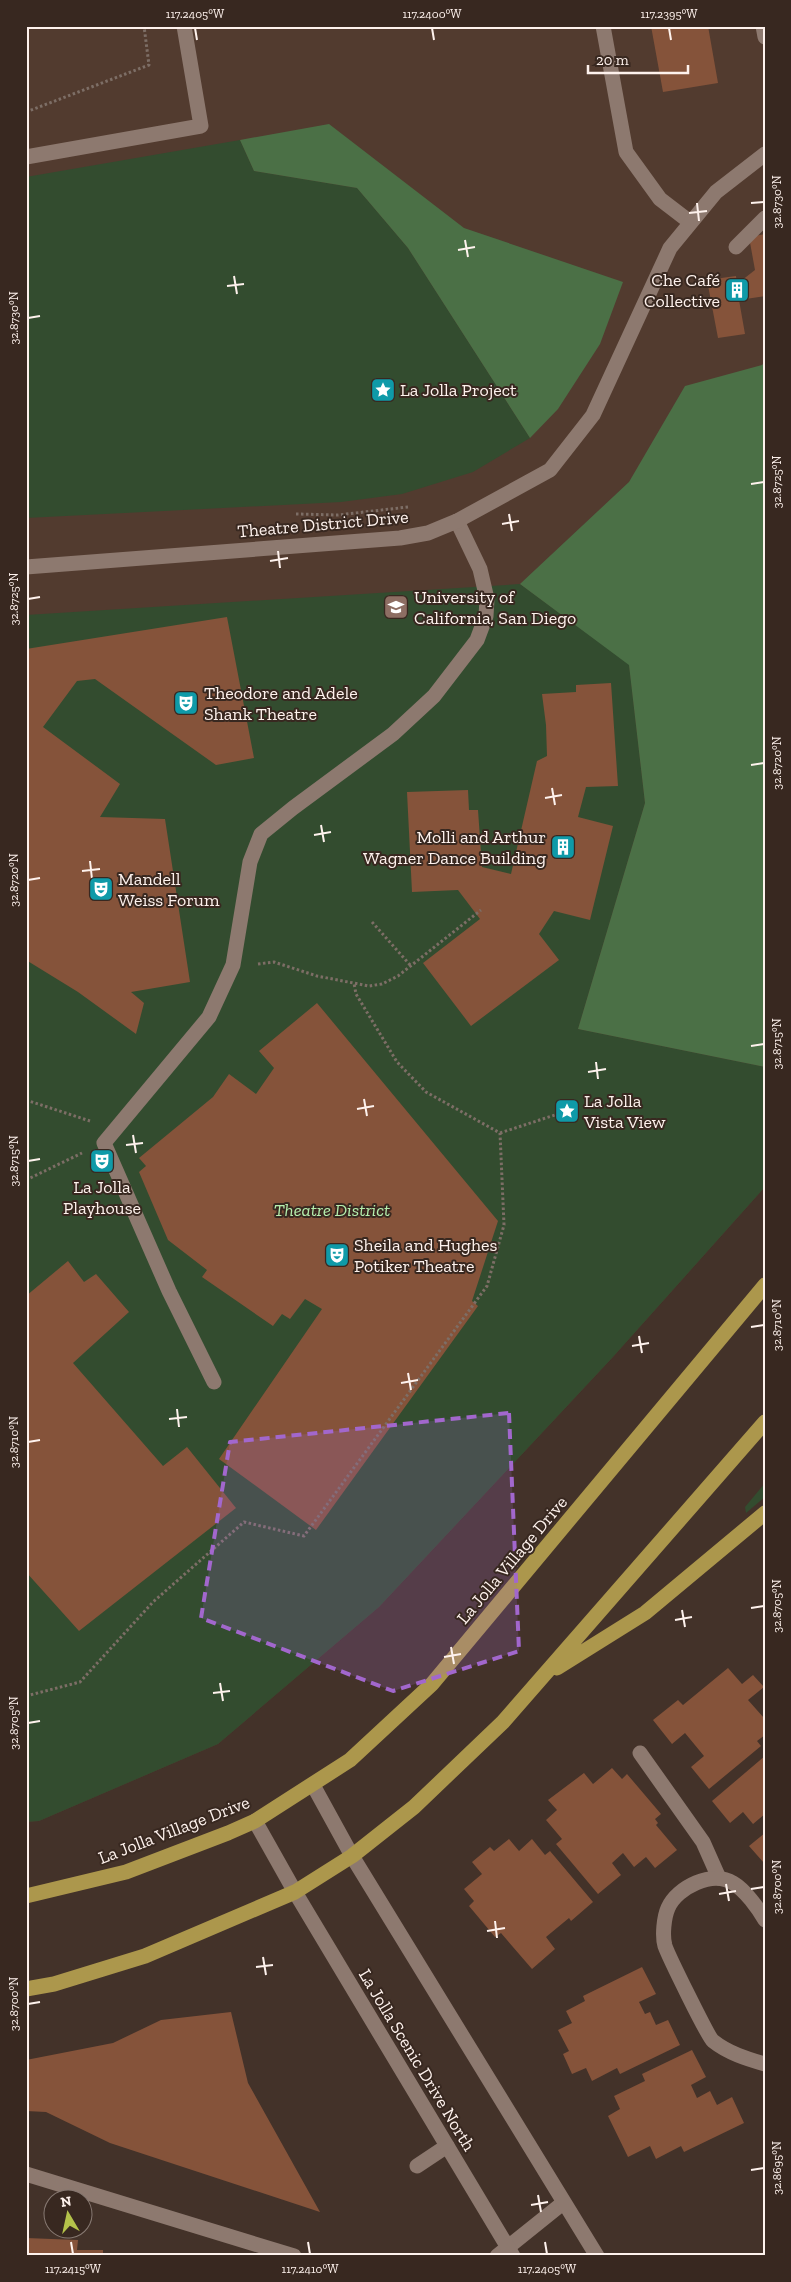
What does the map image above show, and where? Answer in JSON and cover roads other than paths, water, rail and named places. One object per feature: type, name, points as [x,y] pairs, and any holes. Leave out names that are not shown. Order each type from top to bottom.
[{"type":"main road","name":"La Jolla Village Drive","points":[[26,1896],[126,1872],[255,1821],[350,1760],[432,1684],[765,1286]]},
{"type":"main road","points":[[26,1989],[54,1984],[146,1956],[295,1892],[352,1856],[414,1807],[503,1722],[765,1422]]},
{"type":"main road","points":[[543,1677],[646,1613],[765,1513]]},
{"type":"street","points":[[26,157],[201,126],[184,26]]},
{"type":"street","points":[[603,26],[626,152],[660,199],[690,222]]},
{"type":"street","points":[[763,26],[765,37]]},
{"type":"street","name":"Theatre District Drive","points":[[26,567],[400,538],[428,533],[457,522],[550,470],[593,414],[670,248],[716,192],[765,154]]},
{"type":"street","points":[[736,247],[765,218]]},
{"type":"street","points":[[214,1382],[169,1291],[104,1143],[209,1017],[233,965],[250,862],[261,834],[393,734],[434,696],[477,640],[486,616],[487,599],[480,570],[457,522]]},
{"type":"street","points":[[640,1753],[704,1842],[719,1878]]},
{"type":"street","points":[[313,1785],[352,1856],[563,2202],[598,2256]]},
{"type":"street","name":"La Jolla Scenic Drive North","points":[[255,1821],[295,1892],[447,2146],[506,2253],[563,2202]]},
{"type":"street","points":[[765,1920],[739,1888],[732,1882],[719,1878],[693,1884],[681,1892],[668,1907],[664,1925],[664,1944],[712,2040],[740,2057],[765,2064]]},
{"type":"street","points":[[417,2166],[447,2146]]},
{"type":"street","points":[[26,2174],[294,2256]]},
{"type":"place","name":"Che Café Collective","points":[[737,290]]},
{"type":"place","name":"La Jolla Project","points":[[383,390]]},
{"type":"place","name":"University of California, San Diego","points":[[396,607]]},
{"type":"place","name":"Theodore and Adele Shank Theatre","points":[[186,703]]},
{"type":"place","name":"Molli and Arthur Wagner Dance Building","points":[[563,847]]},
{"type":"place","name":"Mandell Weiss Forum","points":[[101,889]]},
{"type":"place","name":"La Jolla Vista View","points":[[567,1111]]},
{"type":"place","name":"La Jolla Playhouse","points":[[102,1161]]},
{"type":"place","name":"Sheila and Hughes Potiker Theatre","points":[[337,1255]]},
{"type":"park label","name":"Theatre District","points":[[332,1210]]}]
